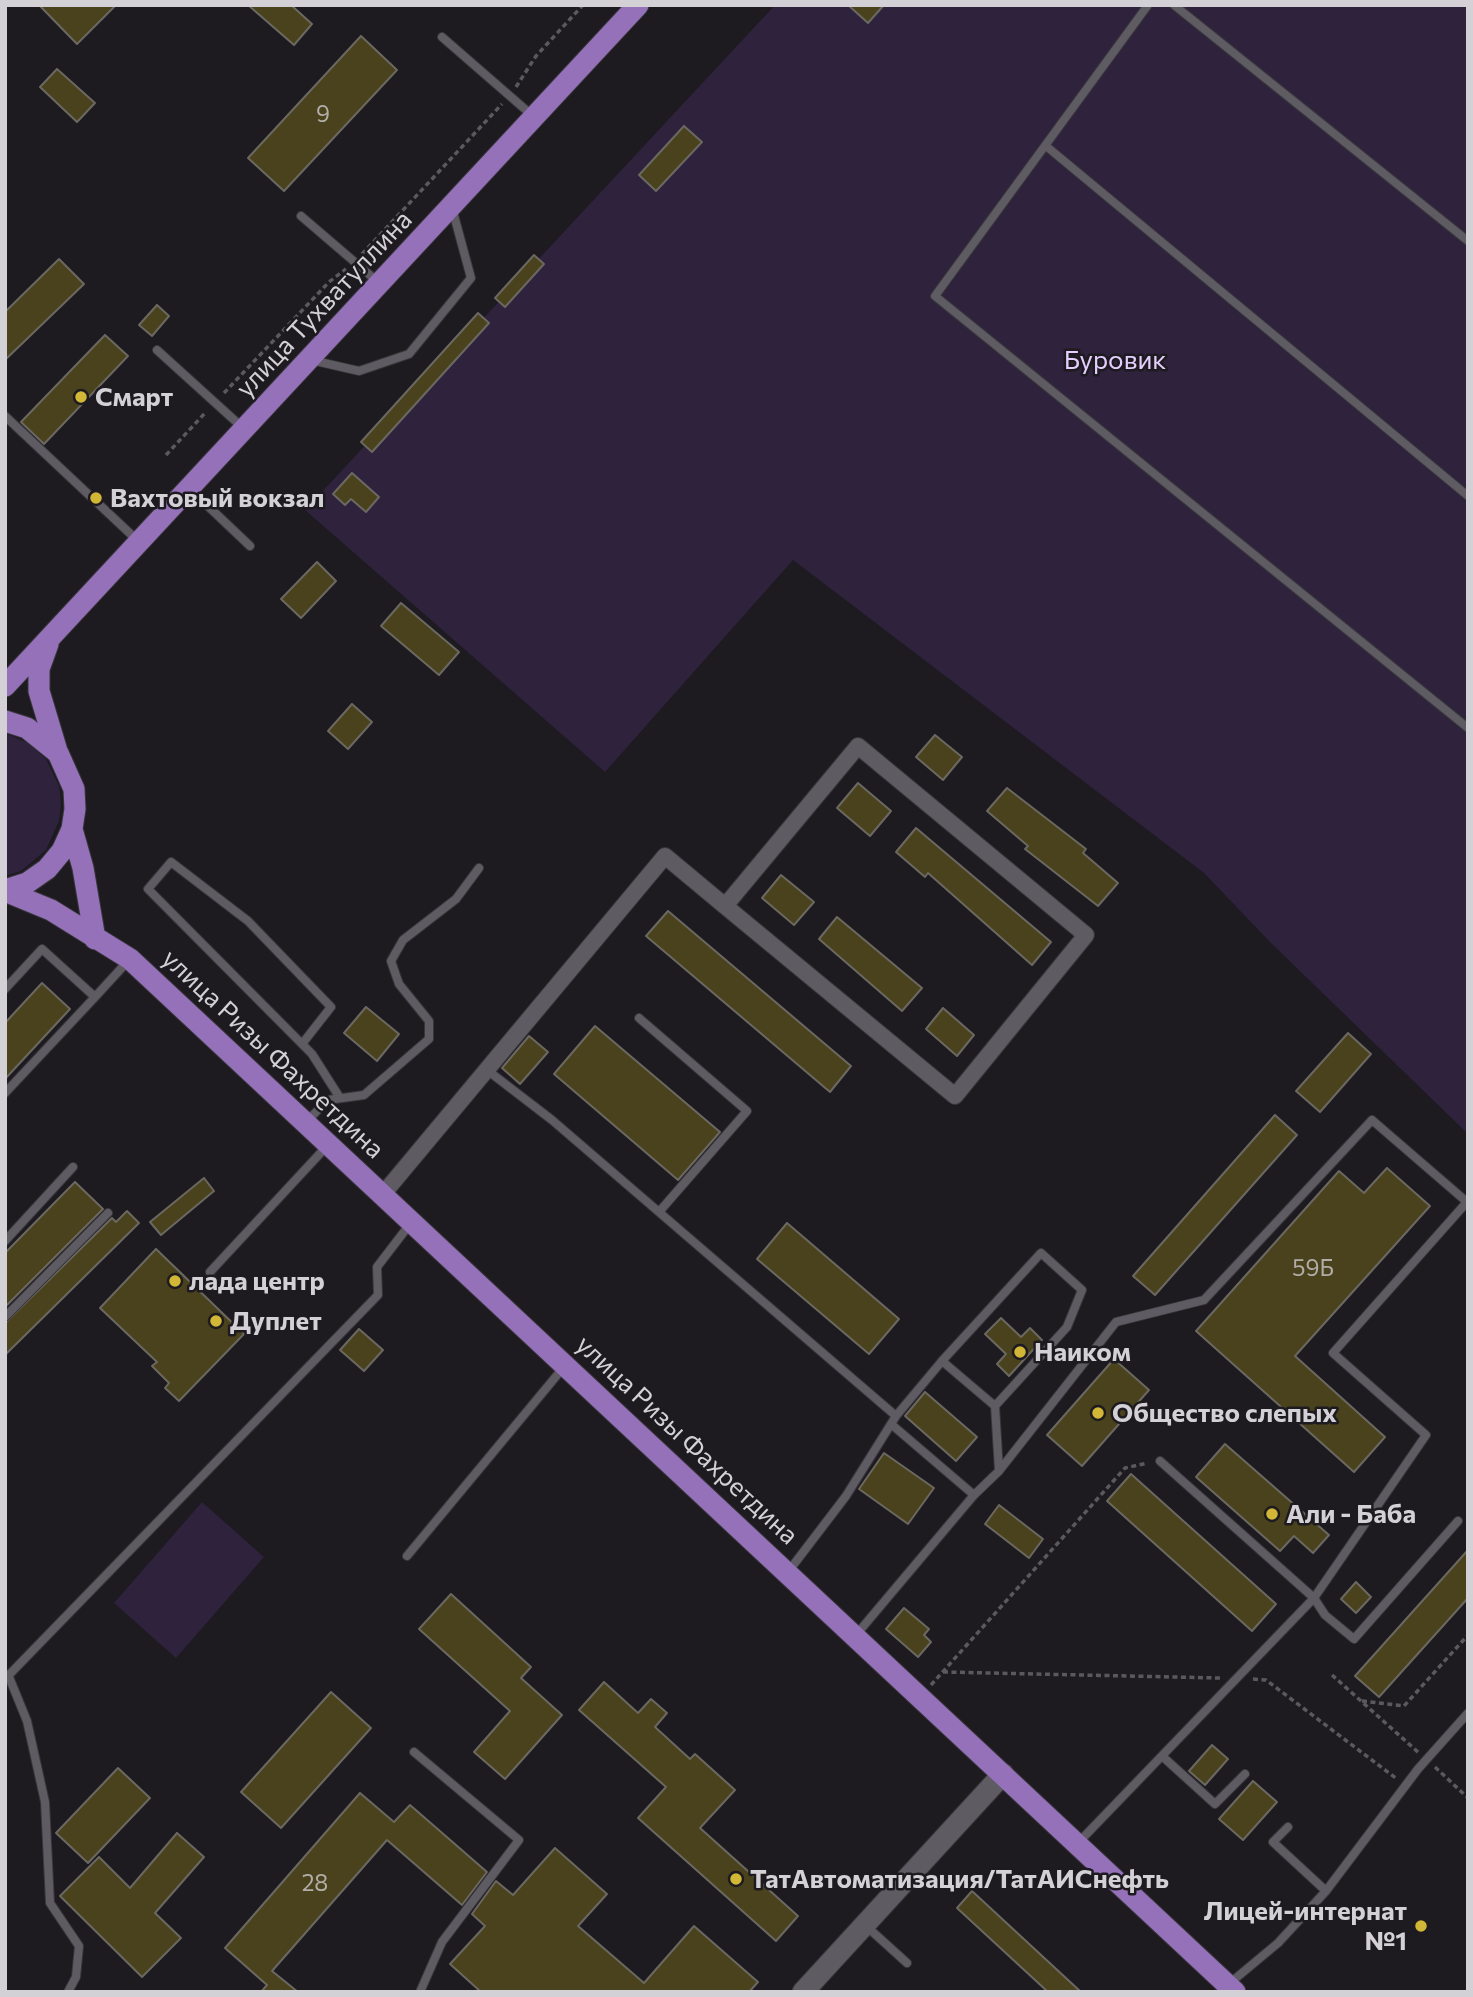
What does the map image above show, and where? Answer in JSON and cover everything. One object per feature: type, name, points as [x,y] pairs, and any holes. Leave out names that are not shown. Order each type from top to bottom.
[{"type":"main road","name":"улица Тухватуллина","points":[[5,686],[381,285],[638,5]]},
{"type":"main road","points":[[49,641],[39,669],[39,691],[58,753],[74,789],[72,829],[83,868],[95,939]]},
{"type":"main road","points":[[5,721],[27,728],[58,753]]},
{"type":"main road","points":[[5,890],[27,883],[47,869],[62,851],[72,829]]},
{"type":"main road","name":"улица Ризы Фахретдина","points":[[5,890],[51,910],[130,959],[1231,1988]]},
{"type":"street","points":[[383,1195],[666,856],[725,906],[955,1096],[1086,935],[858,746],[725,906]]},
{"type":"street","points":[[803,1992],[1003,1774]]},
{"type":"lane","points":[[1148,5],[935,296],[1468,728]]},
{"type":"lane","points":[[1174,5],[1468,241]]},
{"type":"lane","points":[[442,37],[534,117]]},
{"type":"lane","points":[[1046,146],[1468,496]]},
{"type":"lane","points":[[310,360],[359,371],[409,354],[471,278],[451,207]]},
{"type":"lane","points":[[301,216],[381,285]]},
{"type":"lane","points":[[157,350],[245,430]]},
{"type":"lane","points":[[5,416],[140,544]]},
{"type":"lane","points":[[190,489],[250,546]]},
{"type":"lane","points":[[302,1044],[331,1007],[248,920],[171,862],[148,889],[302,1044],[340,1098]]},
{"type":"lane","points":[[305,1122],[328,1100],[364,1095],[429,1039],[429,1021],[399,984],[391,961],[403,940],[456,899],[479,868]]},
{"type":"lane","points":[[5,989],[42,949],[95,998]]},
{"type":"lane","points":[[5,1093],[130,959]]},
{"type":"lane","points":[[639,1018],[747,1111],[659,1212]]},
{"type":"lane","points":[[487,1070],[552,1120],[659,1212],[974,1494]]},
{"type":"lane","points":[[855,1636],[974,1494],[999,1471],[1116,1322],[1204,1300],[1372,1120],[1467,1202],[1333,1353],[1426,1435],[1314,1598],[1077,1844]]},
{"type":"lane","points":[[211,1272],[329,1144]]},
{"type":"lane","points":[[5,1241],[73,1167]]},
{"type":"lane","points":[[5,1317],[108,1213]]},
{"type":"lane","points":[[68,1992],[76,1977],[79,1946],[50,1903],[45,1802],[27,1721],[7,1678],[377,1295],[377,1267],[412,1222]]},
{"type":"lane","points":[[788,1572],[846,1496],[894,1420],[942,1361],[1041,1253],[1082,1290],[1067,1327],[995,1406],[999,1471]]},
{"type":"lane","points":[[942,1361],[995,1406]]},
{"type":"lane","points":[[407,1556],[565,1366]]},
{"type":"lane","points":[[1160,1461],[1314,1598],[1325,1615],[1354,1639],[1458,1521]]},
{"type":"lane","points":[[1231,1988],[1326,1891],[1426,1759],[1468,1713]]},
{"type":"lane","points":[[414,1752],[519,1840],[442,1942],[420,1992]]},
{"type":"lane","points":[[1162,1756],[1215,1804],[1245,1774]]},
{"type":"lane","points":[[1288,1827],[1273,1842],[1326,1891]]},
{"type":"lane","points":[[864,1925],[907,1963]]},
{"type":"path","points":[[166,455],[329,282],[355,262],[510,96],[536,57],[583,5]]},
{"type":"path","points":[[920,1697],[1125,1468],[1160,1461]]},
{"type":"path","points":[[1361,1701],[1405,1706],[1468,1635]]},
{"type":"path","points":[[943,1672],[1266,1680],[1405,1786]]},
{"type":"path","points":[[1332,1675],[1468,1798]]},
{"type":"green space","name":"Буровик","points":[[775,5],[1468,5],[1468,1134],[1271,943],[1204,873],[793,560],[605,772],[305,510]]},
{"type":"green space","points":[[5,733],[28,743],[46,759],[59,786],[61,803],[59,821],[46,850],[21,871],[5,876]]},
{"type":"green space","points":[[202,1502],[264,1557],[176,1658],[114,1603]]},
{"type":"building","points":[[39,5],[116,5],[77,44]]},
{"type":"building","points":[[248,5],[291,5],[312,24],[294,45]]},
{"type":"building","points":[[848,5],[884,5],[868,23]]},
{"type":"building","points":[[361,36],[397,70],[284,191],[248,158]]},
{"type":"building","points":[[57,69],[95,103],[77,122],[40,87]]},
{"type":"building","points":[[684,126],[702,142],[656,191],[639,175]]},
{"type":"building","points":[[534,255],[544,264],[505,307],[495,298]]},
{"type":"building","points":[[59,259],[84,284],[5,360],[5,312]]},
{"type":"building","points":[[157,305],[169,316],[152,336],[139,325]]},
{"type":"building","points":[[478,313],[489,323],[372,452],[361,442]]},
{"type":"building","points":[[105,335],[128,356],[44,444],[21,422]]},
{"type":"building","points":[[352,473],[379,497],[366,512],[351,499],[345,505],[333,494]]},
{"type":"building","points":[[317,562],[336,581],[301,618],[281,599]]},
{"type":"building","points":[[401,603],[459,652],[439,675],[381,626]]},
{"type":"building","points":[[352,704],[372,722],[348,749],[328,731]]},
{"type":"building","points":[[935,735],[962,757],[943,780],[916,757]]},
{"type":"building","points":[[858,783],[891,811],[870,836],[837,808]]},
{"type":"building","points":[[1007,788],[1086,849],[1083,853],[1118,883],[1098,906],[1025,849],[1028,846],[987,811]]},
{"type":"building","points":[[916,828],[1051,942],[1032,965],[928,873],[925,877],[896,852]]},
{"type":"building","points":[[781,875],[814,902],[794,925],[762,898]]},
{"type":"building","points":[[668,911],[851,1066],[830,1092],[646,936]]},
{"type":"building","points":[[837,917],[922,988],[902,1011],[819,939]]},
{"type":"building","points":[[42,983],[70,1009],[5,1079],[5,1023]]},
{"type":"building","points":[[366,1007],[399,1034],[377,1061],[344,1033]]},
{"type":"building","points":[[943,1008],[974,1035],[957,1056],[926,1029]]},
{"type":"building","points":[[595,1026],[720,1132],[678,1180],[554,1074]]},
{"type":"building","points":[[1348,1033],[1371,1054],[1320,1112],[1296,1091]]},
{"type":"building","points":[[529,1036],[548,1052],[520,1084],[502,1068]]},
{"type":"building","points":[[1275,1115],[1297,1135],[1155,1295],[1133,1276]]},
{"type":"building","points":[[1387,1168],[1430,1206],[1295,1356],[1385,1437],[1354,1472],[1196,1331],[1339,1171],[1364,1193]]},
{"type":"building","points":[[204,1178],[214,1191],[161,1235],[150,1222]]},
{"type":"building","points":[[75,1182],[103,1209],[5,1307],[5,1253]]},
{"type":"building","points":[[127,1211],[139,1223],[5,1355],[5,1323],[112,1218],[116,1222]]},
{"type":"building","points":[[787,1223],[899,1319],[869,1354],[757,1259]]},
{"type":"building","points":[[156,1249],[244,1334],[179,1401],[165,1388],[169,1383],[152,1366],[157,1362],[100,1308]]},
{"type":"building","points":[[1001,1318],[1021,1337],[1030,1328],[1042,1340],[1009,1376],[997,1364],[1006,1354],[985,1334]]},
{"type":"building","points":[[359,1329],[383,1350],[364,1371],[340,1350]]},
{"type":"building","points":[[1114,1359],[1149,1390],[1082,1466],[1047,1435]]},
{"type":"building","points":[[925,1392],[977,1437],[956,1461],[905,1416]]},
{"type":"building","points":[[1225,1444],[1329,1535],[1313,1553],[1294,1536],[1280,1551],[1196,1477]]},
{"type":"building","points":[[884,1453],[934,1488],[908,1524],[859,1489]]},
{"type":"building","points":[[1131,1474],[1276,1604],[1252,1631],[1107,1501]]},
{"type":"building","points":[[999,1505],[1043,1539],[1029,1558],[985,1524]]},
{"type":"building","points":[[1468,1550],[1468,1598],[1379,1697],[1355,1676]]},
{"type":"building","points":[[1356,1582],[1371,1597],[1356,1613],[1341,1599]]},
{"type":"building","points":[[451,1594],[531,1667],[521,1678],[562,1715],[505,1779],[474,1752],[510,1711],[419,1629]]},
{"type":"building","points":[[904,1608],[929,1629],[924,1635],[931,1642],[918,1657],[886,1629]]},
{"type":"building","points":[[604,1682],[638,1713],[651,1699],[667,1713],[655,1727],[690,1759],[695,1754],[735,1790],[700,1828],[798,1916],[776,1941],[638,1818],[666,1787],[579,1710]]},
{"type":"building","points":[[331,1692],[371,1728],[281,1828],[241,1792]]},
{"type":"building","points":[[1212,1745],[1228,1759],[1205,1785],[1189,1771]]},
{"type":"building","points":[[118,1768],[150,1798],[88,1863],[56,1833]]},
{"type":"building","points":[[1253,1781],[1277,1802],[1243,1840],[1219,1819]]},
{"type":"building","points":[[360,1793],[394,1822],[410,1805],[487,1872],[462,1905],[387,1840],[272,1971],[298,1992],[261,1992],[267,1985],[225,1948]]},
{"type":"building","points":[[177,1833],[204,1857],[155,1913],[181,1938],[142,1977],[60,1896],[99,1857],[130,1888]]},
{"type":"building","points":[[555,1848],[607,1894],[578,1926],[644,1983],[694,1926],[758,1982],[749,1992],[481,1992],[450,1964],[485,1926],[472,1914],[496,1881],[513,1895]]},
{"type":"building","points":[[972,1891],[1081,1992],[1048,1992],[957,1908]]},
{"type":"place","name":"Смарт","points":[[81,397]]},
{"type":"place","name":"Вахтовый вокзал","points":[[96,498]]},
{"type":"place","name":"лада центр","points":[[175,1281]]},
{"type":"place","name":"Дуплет","points":[[216,1321]]},
{"type":"place","name":"Наиком","points":[[1020,1352]]},
{"type":"place","name":"Общество слепых","points":[[1098,1413]]},
{"type":"place","name":"Али - Баба","points":[[1272,1514]]},
{"type":"place","name":"ТатАвтоматизация/ТатАИСнефть","points":[[736,1879]]},
{"type":"place","name":"Лицей-интернат №1","points":[[1421,1926]]}]
